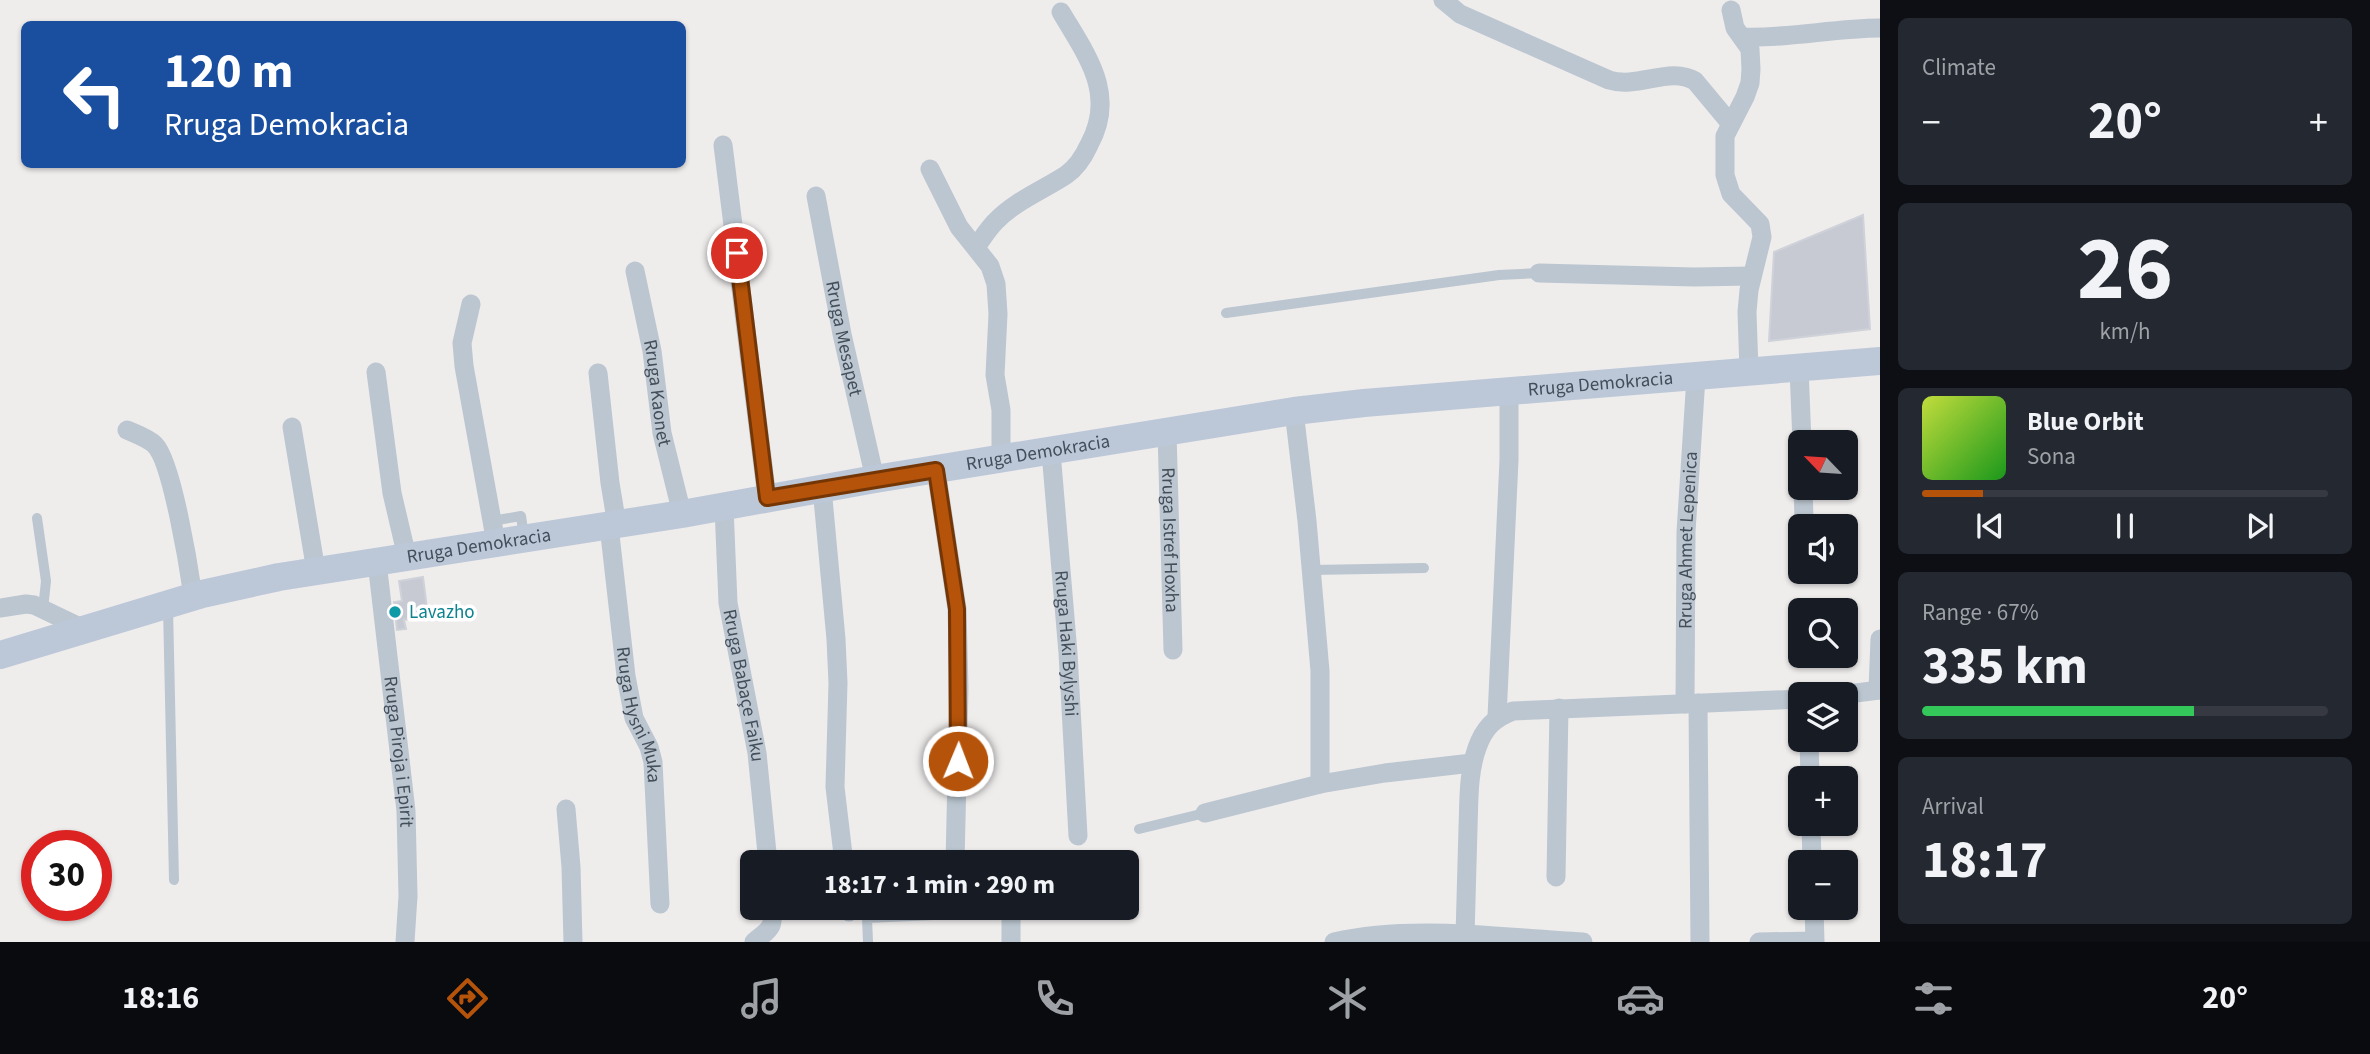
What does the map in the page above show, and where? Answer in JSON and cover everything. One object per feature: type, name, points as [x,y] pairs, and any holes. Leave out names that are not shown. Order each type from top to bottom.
[{"type":"main road","name":"Rruga Demokracia","points":[[0,655],[181,600],[279,577],[407,557],[494,532],[524,538],[613,526],[875,479],[1294,411],[1880,361]]},
{"type":"street","points":[[1443,0],[1460,14],[1622,85],[1677,75],[1687,76],[1695,80],[1730,122]]},
{"type":"street","points":[[1731,10],[1735,28],[1750,49],[1750,83],[1725,136],[1725,175],[1731,194],[1760,224],[1762,237],[1752,276],[1747,312],[1749,371]]},
{"type":"street","points":[[976,247],[995,222],[1013,206],[1069,173],[1083,157],[1097,130],[1101,108],[1099,83],[1090,61],[1061,12]]},
{"type":"street","points":[[1742,37],[1766,38],[1880,27]]},
{"type":"street","points":[[723,145],[767,498]]},
{"type":"street","points":[[930,169],[959,227],[990,266],[996,284],[998,314],[995,375],[1001,410],[1001,460]]},
{"type":"street","name":"Rruga Mesapet","points":[[816,196],[842,334],[875,479]]},
{"type":"street","name":"Rruga Kaonet","points":[[635,271],[654,361],[662,433],[682,514]]},
{"type":"street","points":[[1539,274],[1752,276]]},
{"type":"street","points":[[471,304],[462,343],[464,366],[494,532]]},
{"type":"street","points":[[1799,368],[1801,430]]},
{"type":"street","points":[[376,372],[392,493],[407,557]]},
{"type":"street","name":"Rruga Hysni Muka","points":[[598,373],[626,676],[634,718],[649,747],[653,762],[660,904]]},
{"type":"street","name":"Rruga Ahmet Lepenica","points":[[1696,377],[1686,532],[1700,942]]},
{"type":"street","points":[[1497,717],[1509,460],[1509,392]]},
{"type":"street","points":[[1294,411],[1320,671],[1320,784]]},
{"type":"street","points":[[292,427],[316,571]]},
{"type":"street","points":[[127,430],[156,446],[162,455],[173,491],[181,600]]},
{"type":"street","name":"Rruga Istref Hoxha","points":[[1167,432],[1173,650]]},
{"type":"street","name":"Rruga Haki Bylyshi","points":[[1051,452],[1068,653],[1078,836]]},
{"type":"street","points":[[936,470],[957,609],[959,688],[955,850]]},
{"type":"street","points":[[822,488],[836,639],[838,683],[835,787],[842,850]]},
{"type":"street","name":"Rruga Babaçe Faiku","points":[[724,507],[728,603],[757,753],[767,850]]},
{"type":"street","name":"Rruga Piroja i Epirit","points":[[377,562],[406,811],[408,896],[405,942]]},
{"type":"street","points":[[0,608],[26,604],[43,609],[84,629]]},
{"type":"street","points":[[1858,693],[1879,690],[1880,639]]},
{"type":"street","points":[[1457,938],[1472,763],[1486,729],[1497,717],[1513,711],[1559,708],[1788,700]]},
{"type":"street","points":[[1556,877],[1559,708]]},
{"type":"street","points":[[1205,813],[1320,784],[1472,763]]},
{"type":"street","points":[[566,809],[573,942]]},
{"type":"street","points":[[754,942],[771,928],[773,920]]},
{"type":"street","points":[[1011,920],[1011,942]]},
{"type":"street","points":[[1759,942],[1815,941],[1814,920]]},
{"type":"street","points":[[1334,942],[1417,934],[1583,942]]},
{"type":"lane","points":[[1226,313],[1499,275],[1539,274]]},
{"type":"lane","points":[[37,518],[46,581],[43,609]]},
{"type":"lane","points":[[1312,570],[1424,568]]},
{"type":"lane","points":[[174,880],[181,600]]},
{"type":"lane","points":[[1139,829],[1205,813]]},
{"type":"lane","points":[[867,920],[868,942]]},
{"type":"building","points":[[1863,215],[1870,329],[1769,341],[1774,252]]},
{"type":"building","points":[[423,577],[428,616],[404,620],[406,629],[397,630],[394,602],[402,601],[399,581]]},
{"type":"place","name":"Lavazho","points":[[395,612]]},
{"type":"route","points":[[737,253],[767,498],[936,470],[957,609],[958,761]]}]
